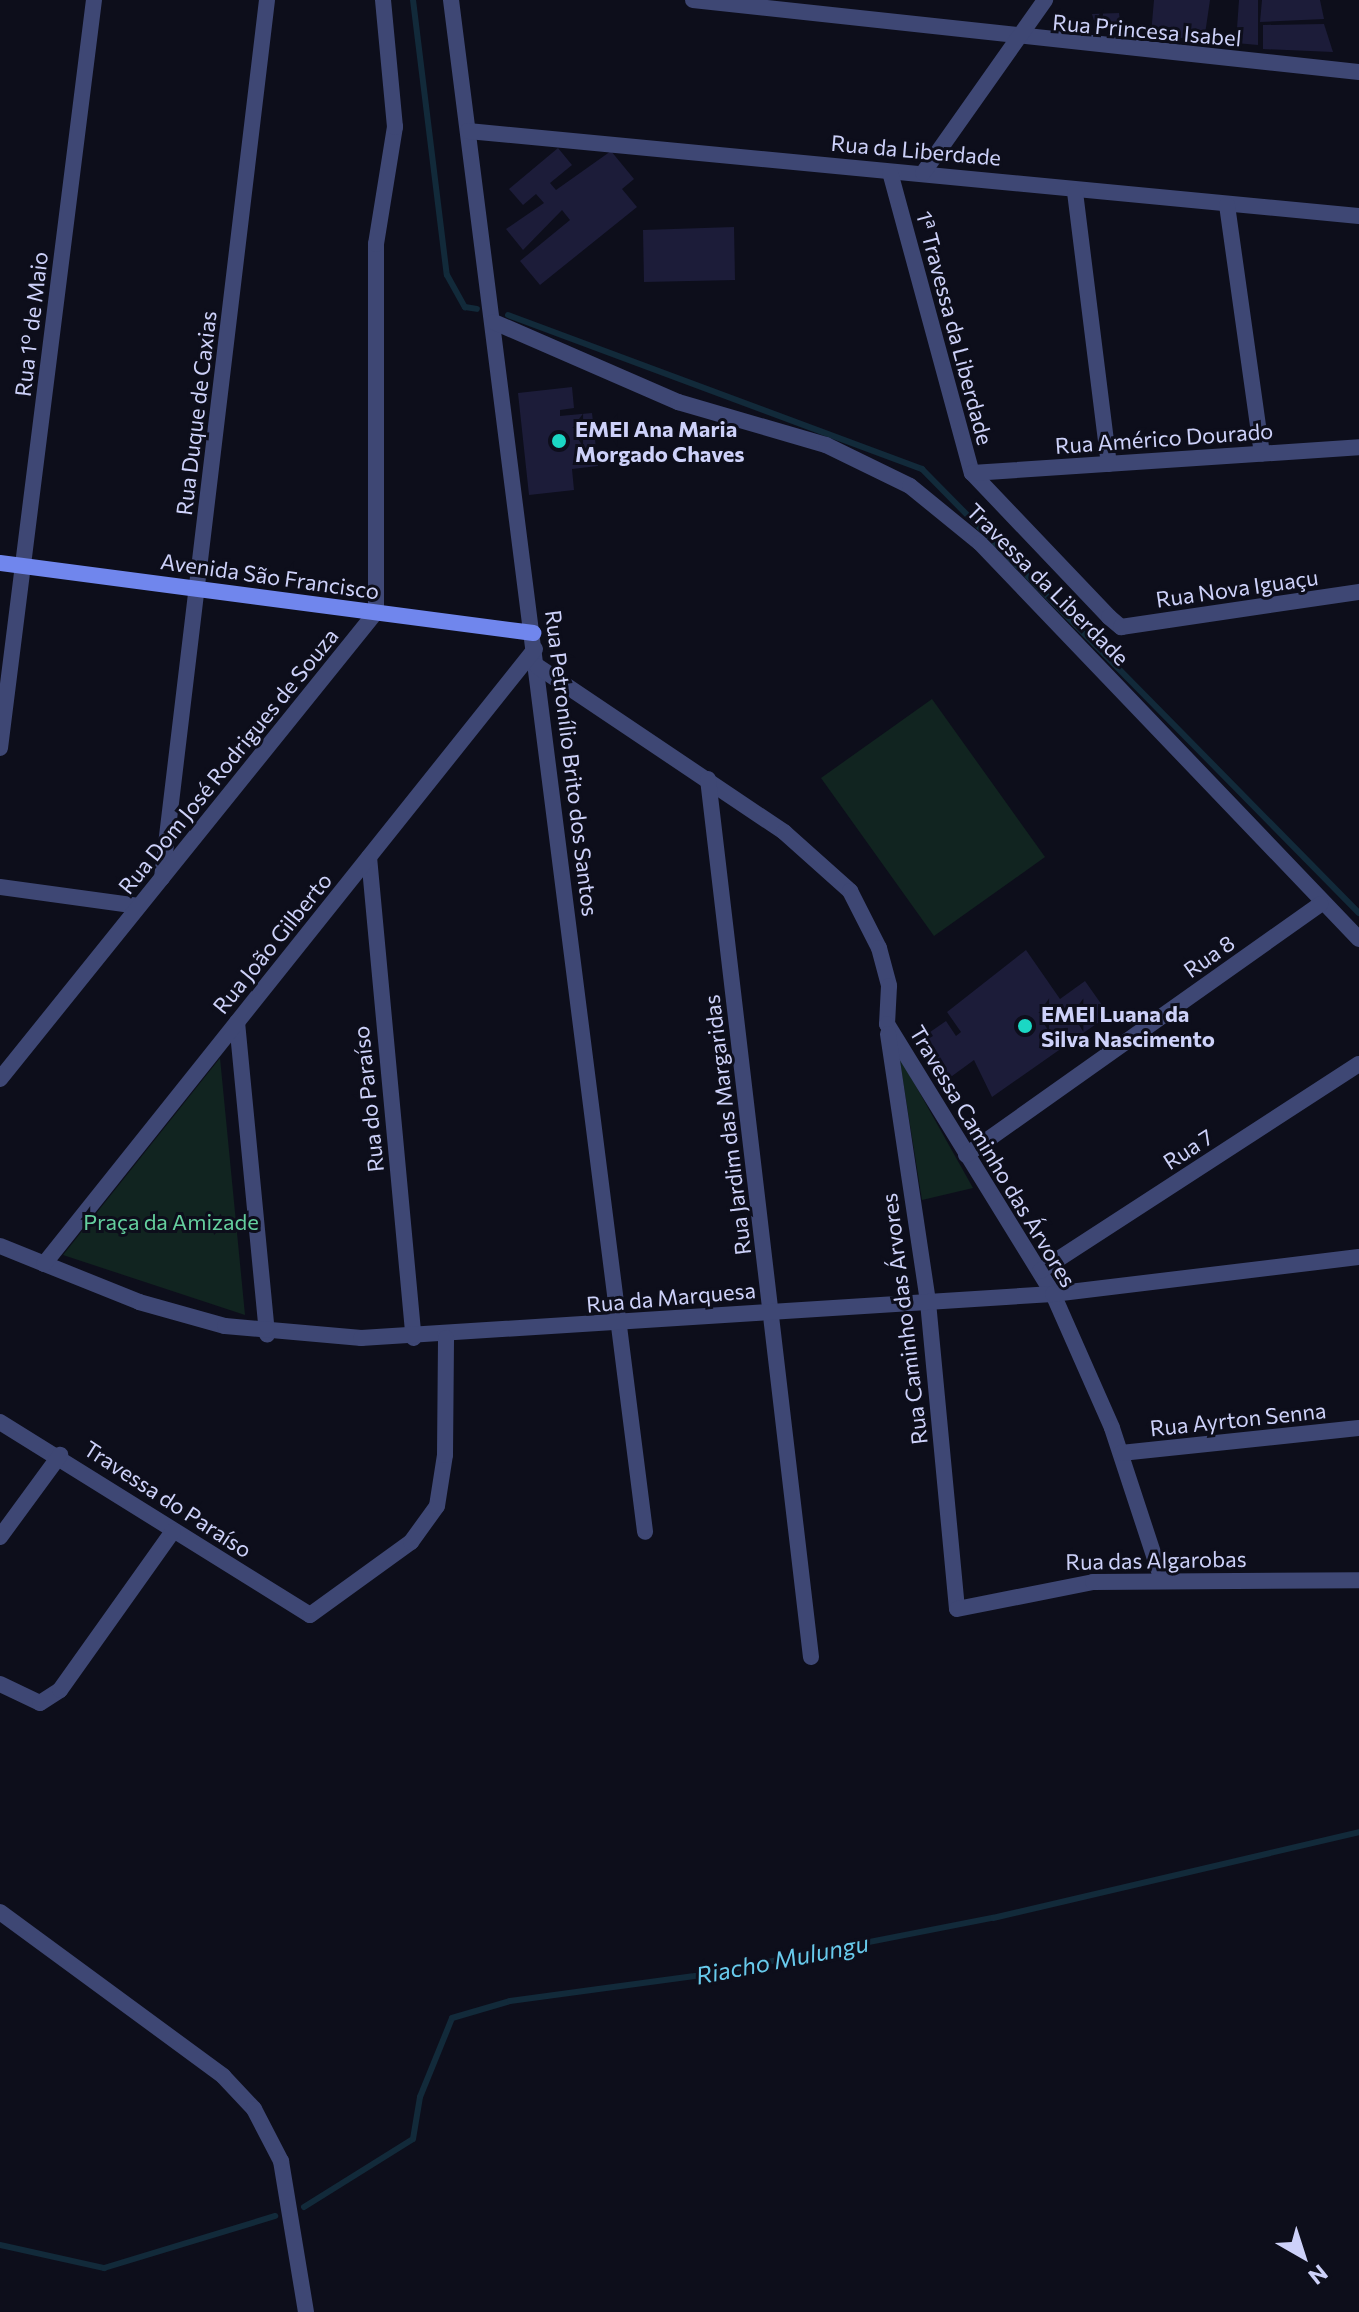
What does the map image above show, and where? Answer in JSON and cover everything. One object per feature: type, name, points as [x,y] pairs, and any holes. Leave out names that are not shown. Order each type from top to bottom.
[{"type":"street","name":"Rua 1º de Maio","points":[[0,748],[94,0]]},
{"type":"street","name":"Rua Duque de Caxias","points":[[162,878],[267,0]]},
{"type":"street","points":[[376,612],[376,244],[395,127],[383,0]]},
{"type":"street","name":"Rua Petronílio Brito dos Santos","points":[[451,0],[535,649],[615,1325],[645,1532]]},
{"type":"street","name":"Rua Princesa Isabel","points":[[693,0],[1022,40],[1359,72]]},
{"type":"street","points":[[923,173],[1022,40],[1045,0]]},
{"type":"street","name":"Rua da Liberdade","points":[[468,131],[923,173],[1075,192],[1359,216]]},
{"type":"street","name":"1ª Travessa da Liberdade","points":[[890,172],[972,473],[1121,627]]},
{"type":"street","points":[[1075,192],[1109,464]]},
{"type":"street","points":[[1227,205],[1262,454]]},
{"type":"street","name":"Travessa da Liberdade","points":[[494,322],[678,402],[826,445],[910,486],[1002,565],[1320,904],[1359,939]]},
{"type":"street","name":"Rua Américo Dourado","points":[[972,473],[1359,447]]},
{"type":"street","name":"Avenida São Francisco","points":[[0,563],[376,612],[535,649]]},
{"type":"street","name":"Rua Nova Iguaçu","points":[[1121,627],[1359,592]]},
{"type":"street","name":"Rua Dom José Rodrigues de Souza","points":[[3,1071],[376,612]]},
{"type":"street","name":"Travessa Caminho das Árvores","points":[[535,649],[784,832],[850,891],[879,948],[889,986],[887,1024],[1053,1294],[1121,1453],[1162,1580]]},
{"type":"street","name":"Rua João Gilberto","points":[[44,1264],[535,649]]},
{"type":"street","name":"Rua Jardim das Margaridas","points":[[708,779],[811,1657]]},
{"type":"street","name":"Rua do Paraíso","points":[[369,857],[414,1338]]},
{"type":"street","points":[[0,887],[139,906]]},
{"type":"street","name":"Rua 8","points":[[966,1155],[1320,904]]},
{"type":"street","points":[[237,1022],[267,1335]]},
{"type":"street","name":"Rua Caminho das Árvores","points":[[887,1024],[928,1302],[957,1609]]},
{"type":"street","name":"Rua 7","points":[[1040,1271],[1359,1064]]},
{"type":"street","name":"Rua da Marquesa","points":[[0,1246],[139,1302],[267,1335],[414,1338],[615,1325],[771,1310],[1053,1294],[1359,1257]]},
{"type":"street","name":"Travessa do Paraíso","points":[[0,1422],[60,1455],[173,1531],[310,1615],[411,1542],[437,1506],[445,1455],[446,1338]]},
{"type":"street","name":"Rua Ayrton Senna","points":[[1121,1453],[1359,1428]]},
{"type":"street","points":[[0,1537],[60,1455]]},
{"type":"street","points":[[0,1684],[40,1703],[60,1690],[173,1531]]},
{"type":"street","name":"Rua das Algarobas","points":[[957,1609],[1048,1585],[1162,1580],[1359,1580]]},
{"type":"street","points":[[0,1912],[223,2076],[274,2134],[306,2312]]},
{"type":"green space","points":[[932,699],[1045,857],[934,936],[821,778]]},
{"type":"green space","points":[[899,1056],[973,1188],[922,1200]]},
{"type":"green space","name":"Praça da Amizade","points":[[220,1058],[245,1315],[63,1255]]},
{"type":"building","points":[[1154,0],[1210,0],[1204,41],[1151,34]]},
{"type":"building","points":[[1239,0],[1258,0],[1258,45],[1236,43]]},
{"type":"building","points":[[1262,0],[1320,0],[1324,19],[1260,22]]},
{"type":"building","points":[[1119,13],[1121,29],[1096,27],[1092,14]]},
{"type":"building","points":[[1324,24],[1333,52],[1263,49],[1263,25]]},
{"type":"building","points":[[558,148],[572,165],[550,183],[556,190],[611,151],[634,179],[622,189],[637,207],[540,285],[520,261],[570,220],[562,210],[523,250],[506,229],[544,203],[536,194],[523,205],[509,189]]},
{"type":"building","points":[[734,227],[735,280],[644,282],[643,230]]},
{"type":"building","name":"EMEI Ana Maria Morgado Chaves","points":[[572,387],[574,408],[560,410],[560,416],[592,413],[598,466],[572,469],[574,490],[529,495],[518,393]]},
{"type":"building","name":"EMEI Luana da Silva Nascimento","points":[[1026,950],[1060,999],[1085,981],[1109,1015],[992,1097],[974,1060],[948,1079],[920,1039],[946,1021],[956,1036],[961,1032],[947,1012]]},
{"type":"waterway","points":[[413,0],[447,275],[465,307],[477,309]]},
{"type":"waterway","points":[[508,315],[922,469],[1359,913]]},
{"type":"waterway","name":"Riacho Mulungu","points":[[304,2207],[413,2139],[420,2097],[452,2018],[510,2001],[696,1976],[993,1918],[1359,1832]]},
{"type":"waterway","name":"Riacho Mulungu","points":[[0,2245],[104,2268],[275,2216]]},
{"type":"place","name":"EMEI Ana Maria Morgado Chaves","points":[[559,441]]},
{"type":"place","name":"EMEI Luana da Silva Nascimento","points":[[1025,1026]]}]
